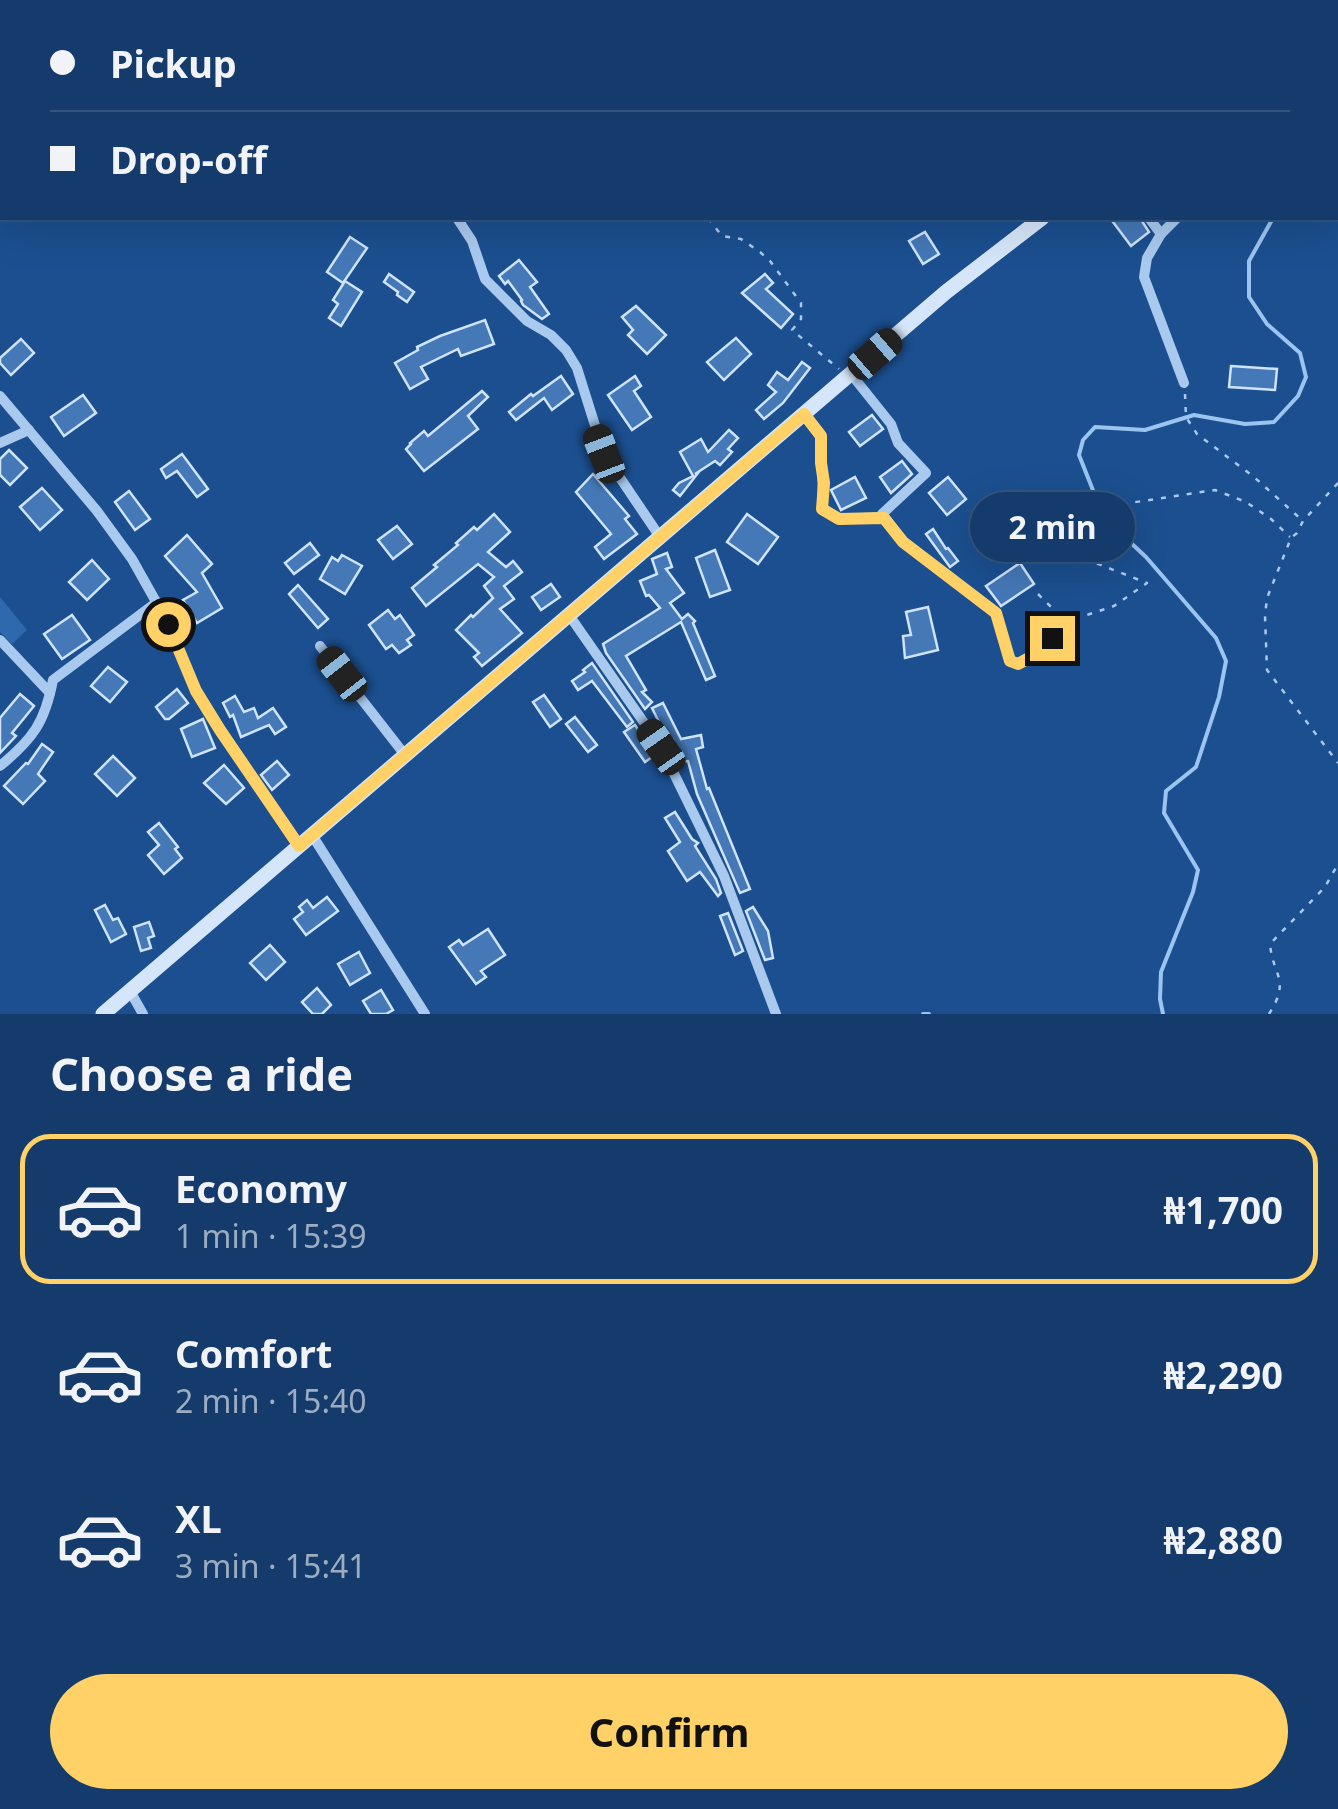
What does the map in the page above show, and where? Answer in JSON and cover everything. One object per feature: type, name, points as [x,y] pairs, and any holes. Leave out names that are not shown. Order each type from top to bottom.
[{"type":"main road","points":[[104,1014],[946,292],[1039,220]]},
{"type":"street","points":[[459,220],[472,241],[485,278],[527,320],[566,350],[577,368],[604,454],[660,537]]},
{"type":"street","points":[[1150,220],[1161,234]]},
{"type":"street","points":[[1175,220],[1147,258],[1144,277],[1184,382]]},
{"type":"street","points":[[849,375],[892,424],[898,443],[926,472],[882,514],[903,542],[996,613],[1010,661],[1018,664],[1038,653],[1066,622]]},
{"type":"street","points":[[0,396],[97,510],[132,559],[168,624],[196,691],[299,846]]},
{"type":"street","points":[[804,414],[821,436],[822,509],[839,519],[884,518]]},
{"type":"street","points":[[0,443],[29,430]]},
{"type":"street","points":[[0,766],[21,749],[38,727],[48,706],[53,680],[156,602]]},
{"type":"street","points":[[569,615],[661,747],[724,876],[776,1014]]},
{"type":"street","points":[[0,640],[50,693]]},
{"type":"street","points":[[320,646],[405,755]]},
{"type":"street","points":[[312,835],[425,1014]]},
{"type":"street","points":[[130,991],[143,1014]]},
{"type":"path","points":[[710,220],[722,236],[740,239],[770,261],[801,302],[800,319],[792,330],[849,375]]},
{"type":"path","points":[[1184,382],[1186,417],[1197,434],[1254,476],[1303,521]]},
{"type":"path","points":[[1338,484],[1291,538],[1266,598],[1265,616],[1267,670],[1338,762]]},
{"type":"path","points":[[1112,512],[1123,504],[1215,490],[1246,502],[1291,538]]},
{"type":"path","points":[[1038,594],[1066,622],[1114,606],[1147,583],[1088,560],[1098,533]]},
{"type":"path","points":[[1269,1014],[1279,998],[1280,986],[1270,944],[1324,887],[1338,864]]},
{"type":"shaded area","points":[[0,597],[27,630],[12,644],[0,632]]},
{"type":"building","points":[[1112,220],[1141,220],[1149,232],[1131,246]]},
{"type":"building","points":[[925,232],[939,254],[923,264],[909,241]]},
{"type":"building","points":[[350,237],[367,248],[343,283],[327,272]]},
{"type":"building","points":[[519,260],[537,282],[530,287],[549,314],[542,319],[523,305],[508,281],[505,284],[499,276]]},
{"type":"building","points":[[389,274],[414,292],[407,302],[384,282]]},
{"type":"building","points":[[765,274],[773,283],[766,289],[793,314],[781,328],[742,293]]},
{"type":"building","points":[[345,281],[362,292],[341,326],[329,318],[338,304],[333,300]]},
{"type":"building","points":[[636,306],[666,335],[647,354],[628,335],[633,330],[622,317]]},
{"type":"building","points":[[485,320],[494,344],[461,356],[458,349],[421,367],[428,379],[410,389],[395,363],[440,336]]},
{"type":"building","points":[[736,338],[751,354],[724,380],[707,362]]},
{"type":"building","points":[[21,339],[34,353],[11,375],[0,358]]},
{"type":"building","points":[[802,362],[810,368],[783,403],[764,419],[756,410],[776,392],[768,385],[777,372],[788,380]]},
{"type":"building","points":[[1231,366],[1277,369],[1275,390],[1229,387]]},
{"type":"building","points":[[561,376],[573,394],[552,410],[544,398],[516,420],[509,412],[531,394]]},
{"type":"building","points":[[635,376],[641,386],[634,391],[651,417],[632,430],[608,395]]},
{"type":"building","points":[[482,391],[488,397],[468,416],[478,429],[424,471],[406,449],[410,443],[424,431],[428,436]]},
{"type":"building","points":[[83,395],[96,413],[64,436],[51,417]]},
{"type":"building","points":[[872,415],[883,429],[860,446],[849,432]]},
{"type":"building","points":[[729,430],[738,438],[728,449],[732,452],[720,465],[715,461],[695,474],[698,473],[680,496],[673,490],[693,476],[680,452],[701,439],[708,452]]},
{"type":"building","points":[[9,450],[27,468],[10,485],[0,475],[0,459]]},
{"type":"building","points":[[182,454],[208,489],[197,497],[177,471],[166,478],[161,469]]},
{"type":"building","points":[[902,461],[912,474],[891,493],[880,477]]},
{"type":"building","points":[[593,474],[629,516],[625,519],[637,534],[604,559],[595,547],[611,534],[576,492]]},
{"type":"building","points":[[855,477],[866,498],[841,510],[831,490]]},
{"type":"building","points":[[948,477],[966,499],[947,515],[929,493]]},
{"type":"building","points":[[42,488],[62,510],[40,530],[20,507]]},
{"type":"building","points":[[129,491],[150,519],[135,530],[115,502]]},
{"type":"building","points":[[494,514],[510,532],[488,552],[506,567],[513,561],[522,572],[504,586],[514,599],[500,609],[522,633],[482,666],[474,657],[479,653],[456,630],[493,598],[484,586],[494,577],[478,564],[426,606],[412,588],[437,567],[434,565],[456,543]]},
{"type":"building","points":[[747,514],[778,537],[758,564],[727,542]]},
{"type":"building","points":[[397,526],[412,544],[393,559],[378,540]]},
{"type":"building","points":[[933,529],[958,561],[950,567],[926,534]]},
{"type":"building","points":[[187,535],[212,564],[202,573],[222,608],[197,623],[183,600],[197,592],[165,556]]},
{"type":"building","points":[[310,543],[319,555],[294,574],[285,563]]},
{"type":"building","points":[[715,550],[730,590],[710,597],[696,558]]},
{"type":"building","points":[[667,553],[672,567],[666,569],[684,593],[670,603],[682,619],[688,614],[695,621],[715,676],[706,680],[681,622],[626,656],[646,690],[642,692],[652,702],[645,709],[603,644],[660,608],[646,596],[640,581],[657,574],[652,559]]},
{"type":"building","points":[[342,555],[362,566],[345,594],[320,579],[332,557],[338,561]]},
{"type":"building","points":[[92,560],[109,579],[87,600],[69,582]]},
{"type":"building","points":[[1020,563],[1034,584],[1001,606],[986,586]]},
{"type":"building","points":[[551,584],[560,597],[541,610],[532,597]]},
{"type":"building","points":[[298,585],[328,619],[318,628],[289,594]]},
{"type":"building","points":[[928,607],[938,650],[905,658],[903,636],[911,635],[906,612]]},
{"type":"building","points":[[388,610],[395,619],[400,615],[414,635],[407,640],[411,645],[399,653],[392,645],[386,649],[369,625]]},
{"type":"building","points":[[72,615],[90,640],[62,659],[44,634]]},
{"type":"building","points":[[592,663],[633,722],[627,727],[592,681],[578,690],[572,681]]},
{"type":"building","points":[[108,667],[127,682],[110,702],[91,686]]},
{"type":"building","points":[[177,689],[188,703],[165,719],[156,707]]},
{"type":"building","points":[[20,694],[34,706],[0,753],[0,718]]},
{"type":"building","points":[[544,695],[561,719],[550,727],[533,702]]},
{"type":"building","points":[[235,696],[244,712],[254,708],[258,718],[273,708],[286,727],[275,734],[269,725],[241,737],[233,715],[230,717],[223,703]]},
{"type":"building","points":[[663,703],[681,739],[701,735],[703,747],[696,749],[707,789],[750,889],[740,893],[697,794],[688,761],[679,762],[673,740],[669,742],[652,708]]},
{"type":"building","points":[[575,717],[597,745],[588,752],[566,724]]},
{"type":"building","points":[[203,719],[215,748],[192,757],[181,729]]},
{"type":"building","points":[[635,725],[655,755],[645,762],[624,732]]},
{"type":"building","points":[[42,744],[53,752],[38,774],[45,781],[23,804],[4,786],[28,764]]},
{"type":"building","points":[[113,756],[135,778],[117,796],[95,774]]},
{"type":"building","points":[[277,761],[289,775],[272,790],[261,775]]},
{"type":"building","points":[[224,765],[244,788],[226,804],[204,783]]},
{"type":"building","points":[[675,812],[698,843],[695,846],[716,879],[721,893],[718,896],[700,872],[687,881],[668,851],[680,842],[665,818]]},
{"type":"building","points":[[159,823],[182,858],[164,874],[148,855],[159,845],[148,832]]},
{"type":"building","points":[[327,897],[338,911],[306,935],[294,919],[303,912],[299,907],[307,900],[313,908]]},
{"type":"building","points":[[105,905],[126,934],[111,942],[95,910]]},
{"type":"building","points":[[753,907],[768,931],[773,958],[765,960],[746,911]]},
{"type":"building","points":[[728,913],[743,951],[735,955],[720,916]]},
{"type":"building","points":[[149,922],[154,936],[148,938],[151,948],[141,951],[134,927]]},
{"type":"building","points":[[488,929],[505,955],[481,971],[486,977],[476,984],[449,947],[459,940],[463,945]]},
{"type":"building","points":[[270,945],[285,962],[266,980],[250,963]]},
{"type":"building","points":[[359,952],[370,973],[350,985],[338,964]]},
{"type":"building","points":[[317,988],[331,1005],[322,1014],[313,1014],[302,1002]]},
{"type":"building","points":[[381,990],[393,1010],[371,1014],[363,1001]]},
{"type":"waterway","points":[[1163,1014],[1161,972],[1198,870],[1164,813],[1166,791],[1196,767],[1219,697],[1226,661],[1216,638],[1146,557],[1104,518],[1079,455],[1083,440],[1095,427],[1145,430],[1194,415],[1245,424],[1274,422],[1298,396],[1306,377],[1300,353],[1267,324],[1249,297],[1249,261],[1272,220]]},
{"type":"waterway","points":[[923,1014],[929,1014]]},
{"type":"route","points":[[168,624],[196,691],[299,846],[804,414],[821,436],[822,509],[839,519],[884,518],[903,542],[996,613],[1010,661],[1018,664],[1038,653],[1052,638]]}]
